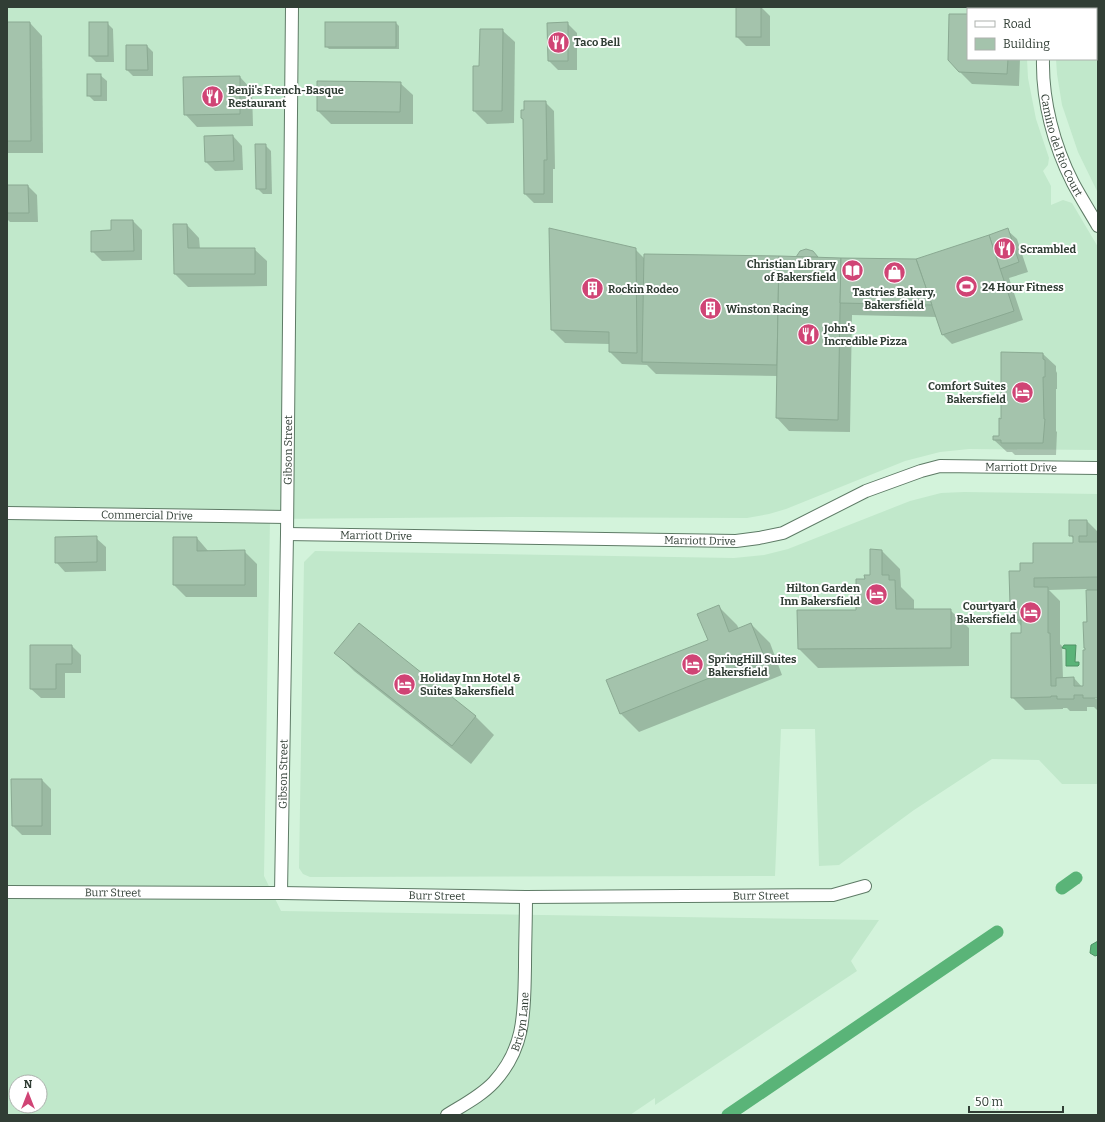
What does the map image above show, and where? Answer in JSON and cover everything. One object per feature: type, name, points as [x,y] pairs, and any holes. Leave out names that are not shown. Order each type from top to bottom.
[{"type":"street","name":"Gibson Street","points":[[281,893],[287,534],[292,7]]},
{"type":"street","name":"Camino del Rio Court","points":[[1043,60],[1046,100],[1052,127],[1061,155],[1073,182],[1098,226]]},
{"type":"street","name":"Marriott Drive","points":[[287,534],[736,541],[782,533],[866,491],[921,471],[940,466],[1098,468]]},
{"type":"street","name":"Commercial Drive","points":[[7,513],[287,517]]},
{"type":"street","name":"Burr Street","points":[[7,892],[281,893],[526,897],[833,895],[865,886]]},
{"type":"street","name":"Bricyn Lane","points":[[447,1115],[481,1094],[494,1082],[506,1067],[520,1034],[524,1014],[526,897]]},
{"type":"shaded area","points":[[7,7],[1026,7],[967,8],[967,60],[1027,60],[1028,78],[1036,119],[1049,158],[1048,165],[1043,171],[1051,186],[1051,205],[1063,200],[1072,203],[1098,247],[1098,450],[969,449],[940,452],[905,461],[786,509],[747,518],[516,517],[270,519],[264,876],[281,911],[879,920],[851,961],[857,971],[655,1105],[655,1098],[630,1115],[7,1115]]},
{"type":"shaded area","points":[[1097,7],[1098,9],[1098,193],[1078,152],[1062,105],[1056,60],[1097,60],[1097,8],[1056,8]]},
{"type":"shaded area","points":[[941,493],[1098,494],[1098,784],[1062,784],[1039,760],[992,759],[914,810],[839,865],[819,866],[815,729],[781,729],[775,876],[310,877],[303,874],[299,868],[304,562],[315,551],[734,558],[764,555],[788,549],[910,501]]},
{"type":"shaded area","points":[[1064,645],[1076,645],[1075,662],[1079,662],[1078,666],[1066,666],[1066,649],[1062,648]]},
{"type":"shaded area","points":[[1098,941],[1098,955],[1095,956],[1090,953],[1091,945]]},
{"type":"building","points":[[736,7],[761,7],[761,37],[736,37]]},
{"type":"building","points":[[949,14],[967,14],[967,60],[1008,60],[1007,74],[959,72],[948,60]]},
{"type":"building","points":[[7,22],[30,22],[31,141],[7,141]]},
{"type":"building","points":[[89,22],[108,22],[108,56],[89,56]]},
{"type":"building","points":[[325,22],[396,22],[396,47],[325,47]]},
{"type":"building","name":"Taco Bell","points":[[568,22],[568,61],[548,61],[547,23]]},
{"type":"building","points":[[480,29],[503,29],[502,111],[473,111],[473,66],[479,66]]},
{"type":"building","points":[[126,45],[147,45],[148,70],[126,70]]},
{"type":"building","points":[[87,74],[101,74],[101,96],[87,96]]},
{"type":"building","name":"Benji's French-Basque Restaurant","points":[[240,76],[240,114],[184,115],[183,77]]},
{"type":"building","points":[[317,81],[401,82],[400,112],[317,111]]},
{"type":"building","points":[[524,101],[546,101],[547,160],[544,160],[544,194],[524,194],[523,119],[521,118],[521,110],[524,110]]},
{"type":"building","points":[[233,135],[234,161],[205,162],[204,136]]},
{"type":"building","points":[[255,144],[266,144],[266,189],[256,189]]},
{"type":"building","points":[[7,185],[28,185],[29,213],[7,213]]},
{"type":"building","points":[[111,220],[133,220],[134,251],[91,252],[91,231],[111,230]]},
{"type":"building","points":[[173,224],[187,224],[188,248],[255,248],[255,274],[174,274]]},
{"type":"building","name":"Rockin Rodeo","points":[[549,228],[636,248],[637,353],[609,352],[609,332],[551,330]]},
{"type":"building","name":"Scrambled","points":[[1008,228],[1019,262],[1000,269],[989,235]]},
{"type":"building","name":"24 Hour Fitness","points":[[989,235],[1014,311],[942,335],[916,259]]},
{"type":"building","points":[[806,249],[813,251],[818,257],[796,257],[800,251]]},
{"type":"building","name":"Winston Racing","points":[[644,254],[779,256],[777,365],[642,362]]},
{"type":"building","name":"John's Incredible Pizza","points":[[779,256],[841,258],[838,420],[776,418]]},
{"type":"building","points":[[841,258],[916,259],[932,305],[840,303]]},
{"type":"building","name":"Comfort Suites Bakersfield","points":[[1001,352],[1043,353],[1043,359],[1045,360],[1045,377],[1043,377],[1045,419],[1043,443],[1001,443],[1001,440],[993,440],[993,436],[999,436],[999,418],[1001,419]]},
{"type":"building","name":"Courtyard Bakersfield","points":[[1069,520],[1087,520],[1087,536],[1079,536],[1079,542],[1098,542],[1098,577],[1034,578],[1034,587],[1048,587],[1048,633],[1050,633],[1051,686],[1056,686],[1056,678],[1074,677],[1074,686],[1083,686],[1083,650],[1085,650],[1085,648],[1083,622],[1087,622],[1086,590],[1098,590],[1098,698],[1083,698],[1083,695],[1074,695],[1074,699],[1057,699],[1057,696],[1011,698],[1011,633],[1021,633],[1021,620],[1014,620],[1014,604],[1010,605],[1009,571],[1020,571],[1020,563],[1033,563],[1033,543],[1073,543],[1073,536],[1069,536]]},
{"type":"building","points":[[97,536],[97,562],[55,563],[55,537]]},
{"type":"building","points":[[173,537],[197,537],[197,551],[245,550],[245,585],[173,585]]},
{"type":"building","name":"Hilton Garden Inn Bakersfield","points":[[870,549],[882,550],[882,575],[889,575],[889,580],[895,580],[896,609],[951,609],[951,648],[798,649],[797,610],[856,610],[856,579],[865,579],[864,575],[870,575]]},
{"type":"building","name":"SpringHill Suites Bakersfield","points":[[719,605],[729,632],[751,623],[764,656],[620,714],[606,680],[708,640],[697,614]]},
{"type":"building","name":"Holiday Inn Hotel & Suites Bakersfield","points":[[359,623],[476,716],[452,746],[334,653]]},
{"type":"building","points":[[30,645],[72,645],[72,664],[56,664],[56,689],[30,689]]},
{"type":"building","points":[[11,779],[42,779],[42,826],[12,826]]},
{"type":"waterway","points":[[1062,888],[1076,878]]},
{"type":"waterway","points":[[728,1115],[997,932]]},
{"type":"place","name":"Taco Bell","points":[[558,42]]},
{"type":"place","name":"Benji's French-Basque Restaurant","points":[[212,96]]},
{"type":"place","name":"Scrambled","points":[[1004,249]]},
{"type":"place","name":"Christian Library of Bakersfield","points":[[852,270]]},
{"type":"place","name":"Tastries Bakery, Bakersfield","points":[[894,272]]},
{"type":"place","name":"24 Hour Fitness","points":[[966,287]]},
{"type":"place","name":"Rockin Rodeo","points":[[593,289]]},
{"type":"place","name":"Winston Racing","points":[[711,309]]},
{"type":"place","name":"John's Incredible Pizza","points":[[809,334]]},
{"type":"place","name":"Comfort Suites Bakersfield","points":[[1022,392]]},
{"type":"place","name":"Hilton Garden Inn Bakersfield","points":[[876,594]]},
{"type":"place","name":"Courtyard Bakersfield","points":[[1031,612]]},
{"type":"place","name":"SpringHill Suites Bakersfield","points":[[693,665]]},
{"type":"place","name":"Holiday Inn Hotel & Suites Bakersfield","points":[[405,684]]}]
